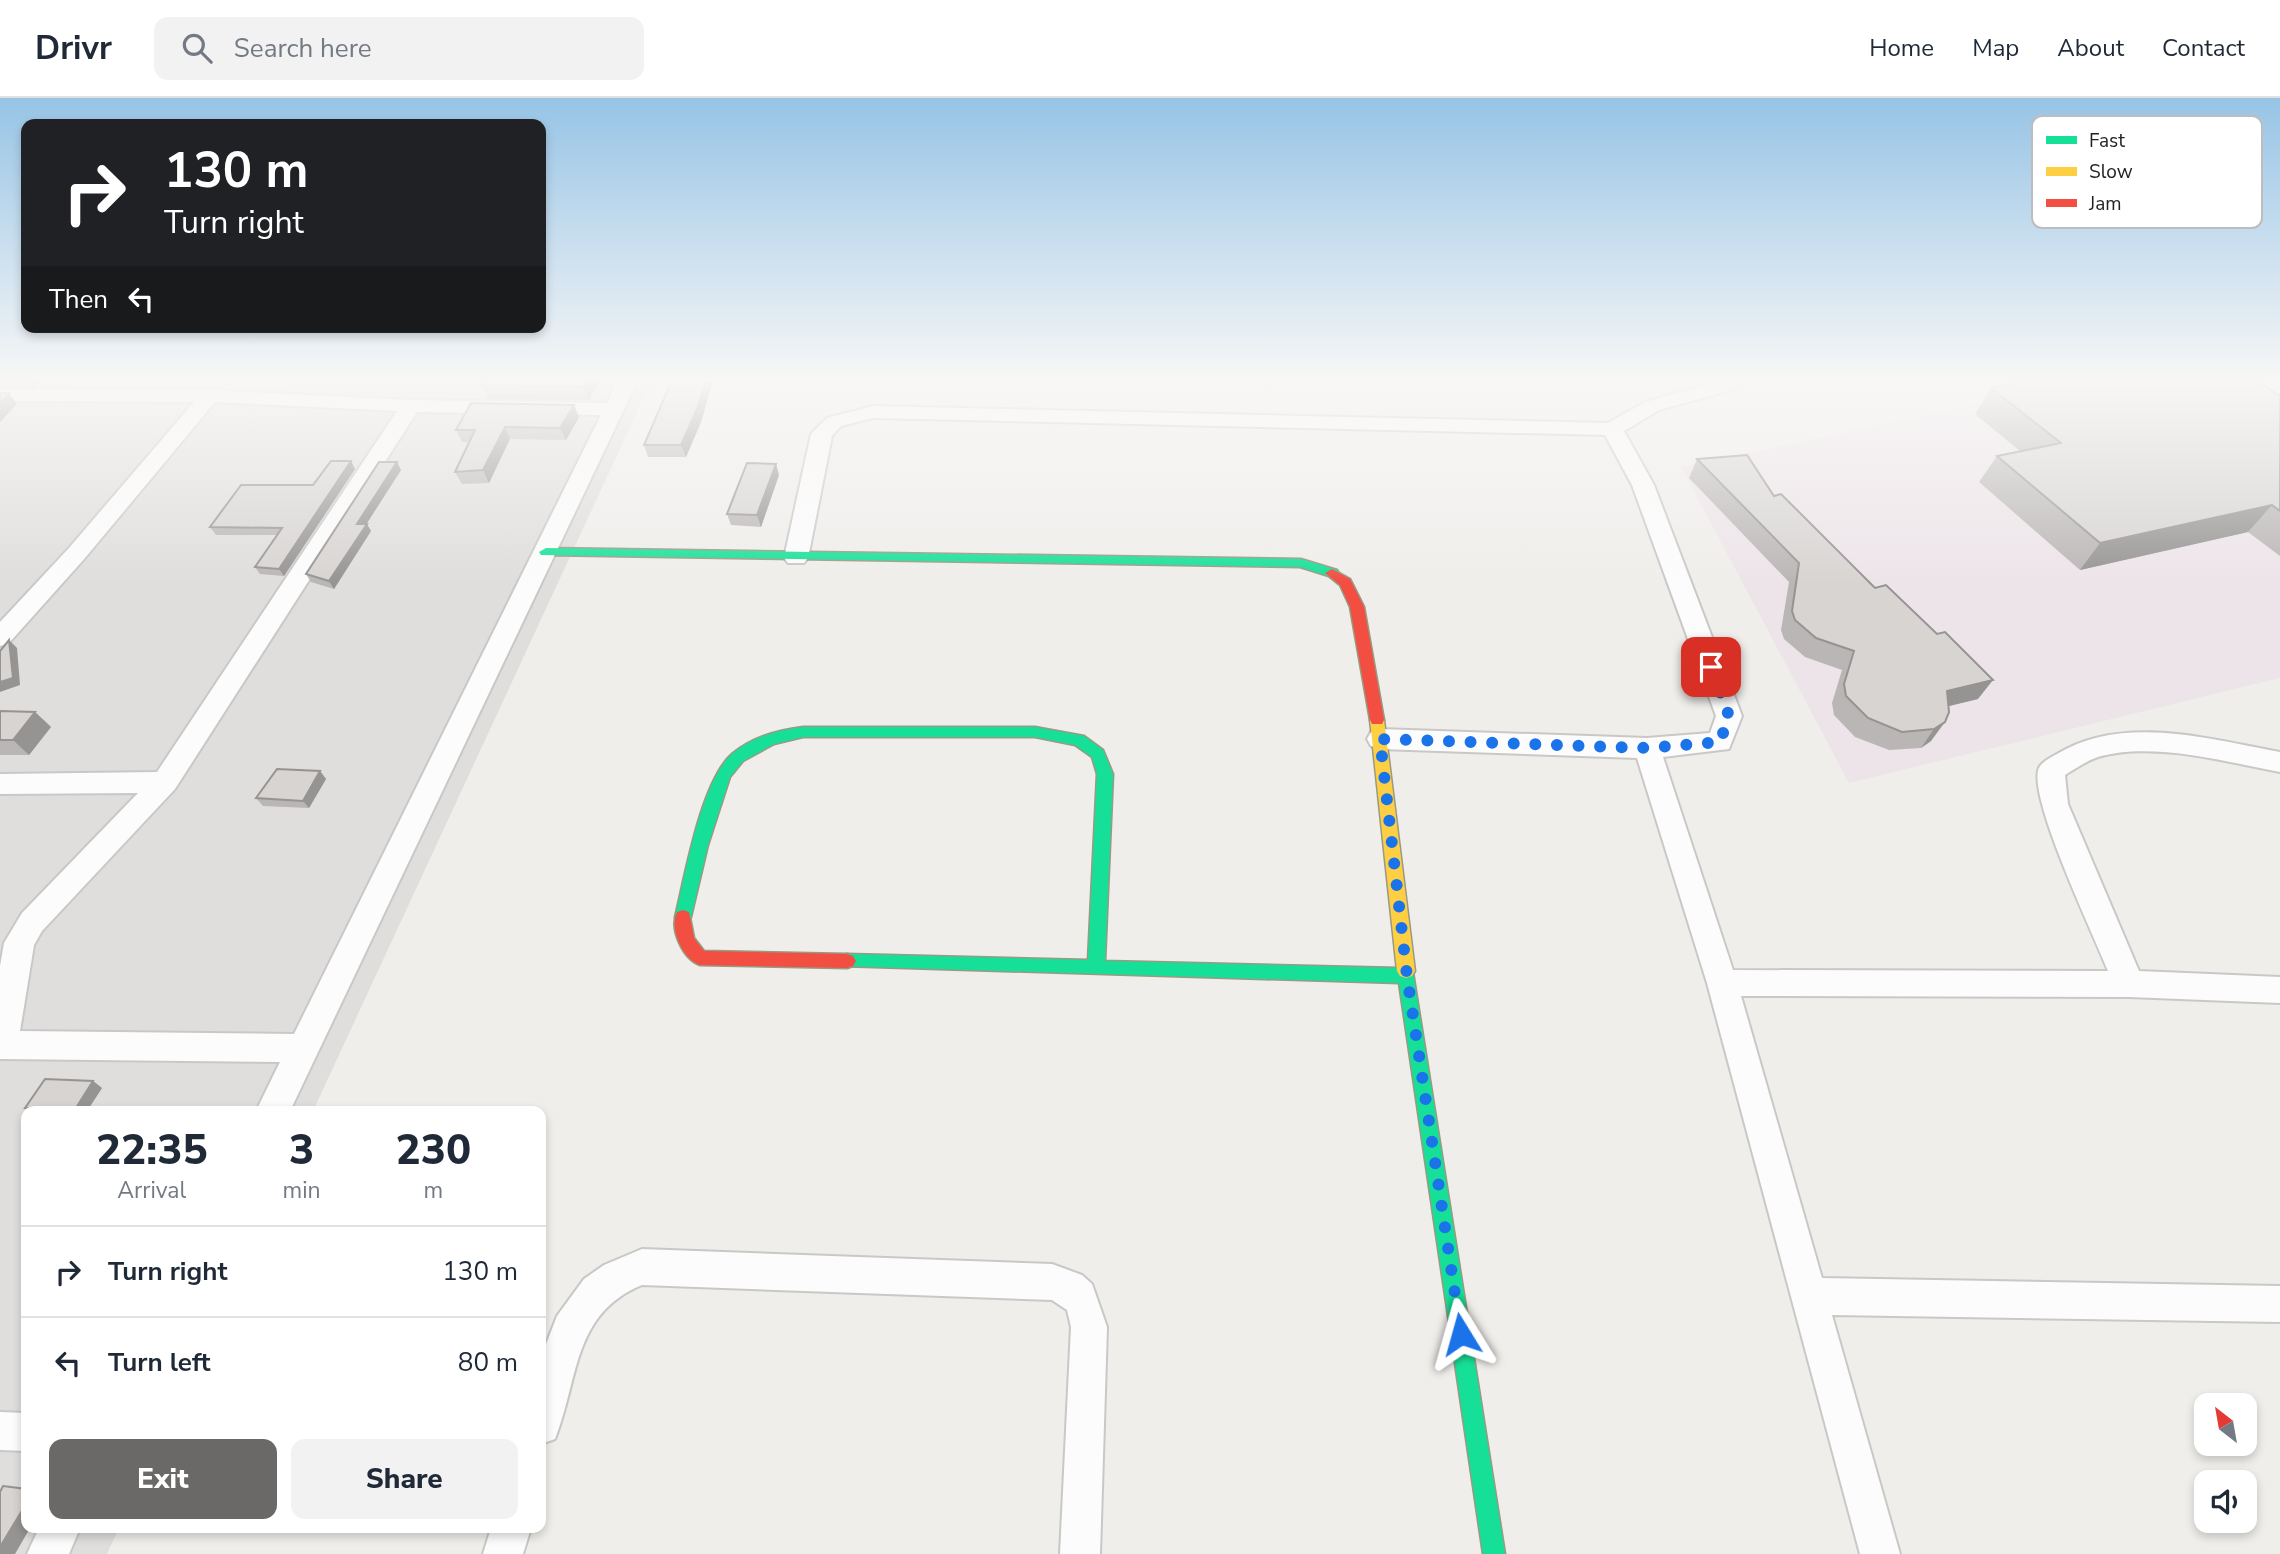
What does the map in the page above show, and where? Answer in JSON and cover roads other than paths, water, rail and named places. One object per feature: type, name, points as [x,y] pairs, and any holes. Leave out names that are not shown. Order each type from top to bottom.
[{"type":"street","points":[[0,637],[77,553],[166,448]]},
{"type":"street","points":[[305,1048],[1,1045],[19,943],[32,922],[165,782],[384,448]]},
{"type":"street","points":[[276,1106],[595,448]]},
{"type":"street","points":[[796,558],[819,448]]},
{"type":"street","points":[[1380,739],[1647,748],[1720,742],[1729,716],[1643,485],[1622,448]]},
{"type":"street","points":[[546,552],[796,558],[1301,563],[1328,569],[1345,582],[1357,607],[1380,739],[1407,976],[1494,1554]]},
{"type":"street","points":[[1096,965],[1105,774],[1098,754],[1079,740],[1035,732],[803,732],[776,735],[755,744],[725,769],[685,896],[681,923],[686,943],[700,958],[1096,965],[1407,976]]},
{"type":"street","points":[[2129,984],[2054,804],[2052,771],[2075,755],[2105,745],[2176,745],[2280,762]]},
{"type":"street","points":[[1647,748],[1722,983],[1880,1554]]},
{"type":"street","points":[[0,784],[165,782]]},
{"type":"street","points":[[1722,983],[2129,984],[2280,989]]},
{"type":"street","points":[[546,1408],[572,1320],[599,1288],[624,1272],[642,1267],[1071,1286],[1085,1304],[1089,1327],[1080,1554]]},
{"type":"street","points":[[1809,1296],[2280,1304]]},
{"type":"street","points":[[0,1431],[21,1432]]},
{"type":"street","points":[[47,1554],[58,1533]]},
{"type":"street","points":[[503,1554],[509,1533]]}]
